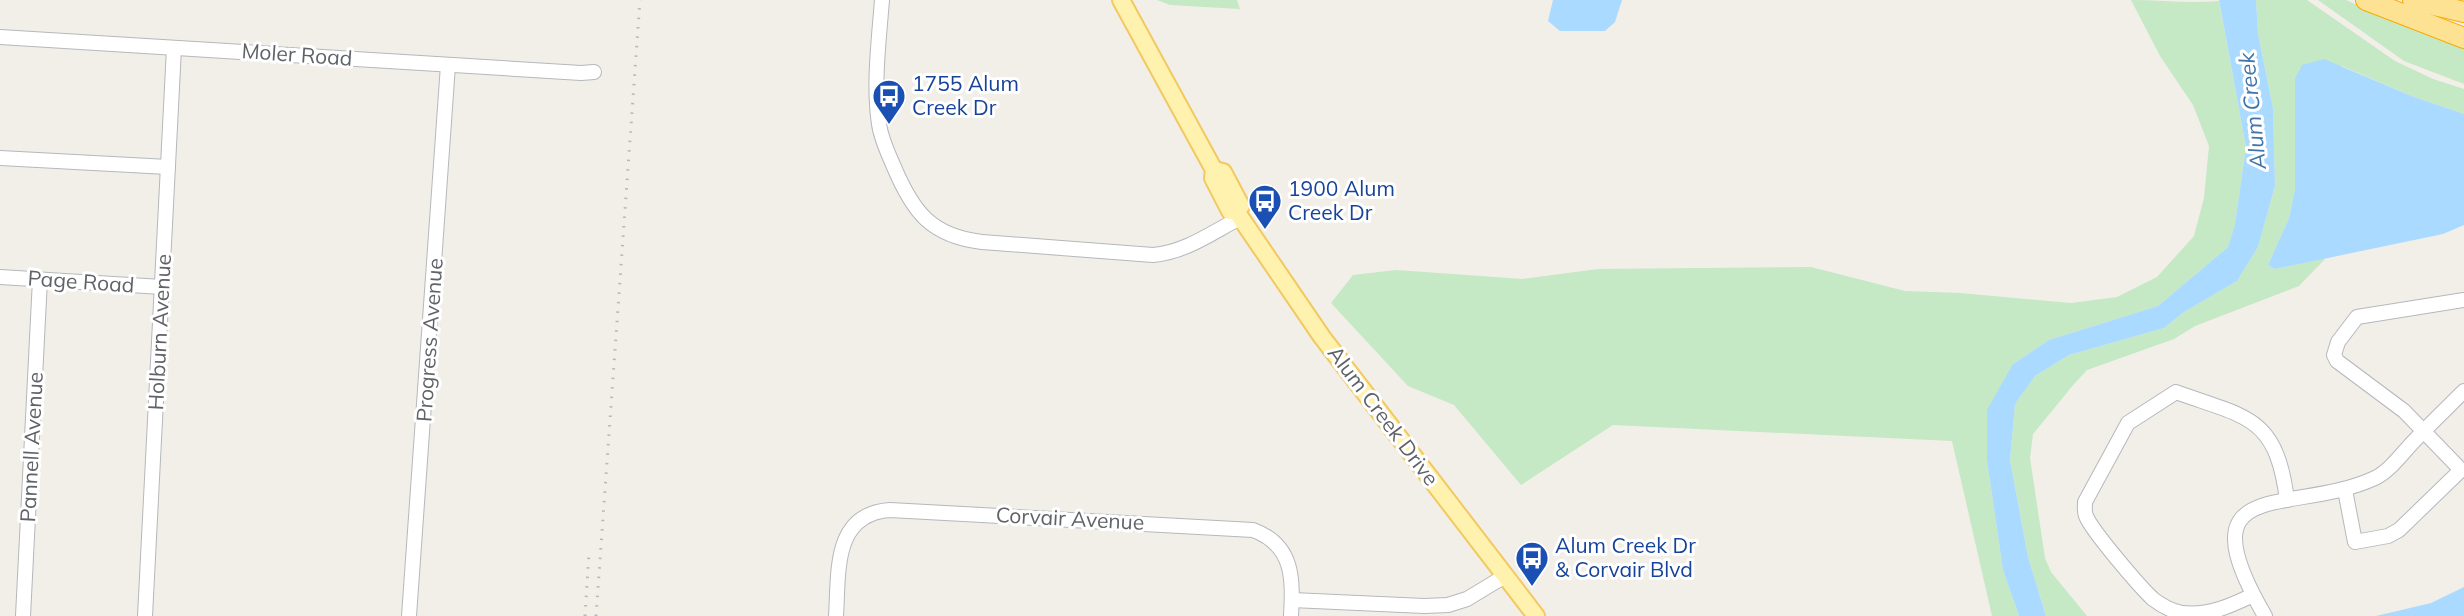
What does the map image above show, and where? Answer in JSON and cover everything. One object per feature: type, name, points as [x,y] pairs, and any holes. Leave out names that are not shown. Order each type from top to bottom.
[{"type":"highway","points":[[2366,0],[2464,38]]},
{"type":"highway","points":[[2412,0],[2464,12]]},
{"type":"main road","name":"Alum Creek Drive","points":[[1121,0],[1214,170],[1213,178],[1230,211],[1238,214],[1322,337],[1536,616]]},
{"type":"street","points":[[882,0],[878,93],[880,131],[909,200],[928,222],[945,233],[963,240],[1153,255],[1172,252],[1200,241],[1238,214]]},
{"type":"street","name":"Moler Road","points":[[0,37],[581,74],[594,72]]},
{"type":"street","name":"Holburn Avenue","points":[[145,616],[174,48]]},
{"type":"street","name":"Progress Avenue","points":[[409,616],[448,65]]},
{"type":"street","points":[[0,158],[168,167]]},
{"type":"street","name":"Page Road","points":[[0,277],[162,287]]},
{"type":"street","name":"Pannell Avenue","points":[[23,616],[40,279]]},
{"type":"street","points":[[2345,490],[2355,542],[2388,536],[2399,530],[2461,470],[2404,411],[2337,361],[2334,348],[2353,320],[2362,315],[2464,300]]},
{"type":"street","points":[[2253,595],[2213,613],[2204,614],[2183,613],[2161,605],[2136,581],[2094,528],[2086,517],[2085,502],[2128,423],[2176,392],[2253,420],[2277,452],[2287,500]]},
{"type":"street","points":[[2265,616],[2253,595],[2235,547],[2235,534],[2239,523],[2254,507],[2345,490],[2386,470],[2464,392]]},
{"type":"street","name":"Corvair Avenue","points":[[836,616],[842,547],[851,528],[862,518],[890,510],[1245,529],[1260,533],[1276,543],[1288,559],[1293,578],[1292,600]]},
{"type":"street","points":[[1292,616],[1292,600],[1448,605],[1474,596],[1505,576]]},
{"type":"green space","points":[[1157,0],[1237,0],[1240,9],[1170,5]]},
{"type":"green space","points":[[2131,0],[2219,1],[2246,147],[2235,224],[2228,247],[2158,306],[2049,340],[2013,364],[1987,461],[2003,570],[2019,616],[1992,616],[1952,441],[1613,425],[1521,485],[1454,405],[1408,386],[1331,303],[1353,275],[1396,270],[1522,279],[1598,269],[1811,267],[1905,291],[1960,293],[2071,303],[2117,297],[2157,277],[2194,236],[2204,198],[2209,146],[2193,105],[2160,56]]},
{"type":"green space","points":[[2256,0],[2307,0],[2395,61],[2433,79],[2464,89],[2464,114],[2414,97],[2342,66],[2295,79],[2295,189],[2289,218],[2268,265],[2275,269],[2326,258],[2299,286],[2195,326],[2174,339],[2087,370],[2033,434],[2030,458],[2045,558],[2051,572],[2087,616],[2046,616],[2028,557],[2010,460],[2015,404],[2035,376],[2069,355],[2164,328],[2184,312],[2237,281],[2258,247],[2275,186],[2273,108],[2258,34]]},
{"type":"green space","points":[[2318,0],[2346,0],[2421,33],[2464,48],[2464,84],[2404,61]]},
{"type":"water","points":[[1553,0],[1622,0],[1615,22],[1605,31],[1560,31],[1548,21]]},
{"type":"water","name":"Alum Creek","points":[[2219,0],[2256,0],[2258,34],[2273,108],[2275,186],[2258,247],[2237,281],[2184,312],[2164,328],[2069,355],[2035,376],[2015,404],[2010,460],[2028,557],[2046,616],[2019,616],[2003,570],[1987,461],[1987,410],[2013,364],[2049,340],[2158,306],[2228,247],[2235,224],[2246,147]]},
{"type":"water","points":[[2324,59],[2414,97],[2464,114],[2464,225],[2443,234],[2275,269],[2268,265],[2289,218],[2295,189],[2295,79],[2302,65]]},
{"type":"water","points":[[2464,587],[2464,616],[2376,616],[2431,603]]},
{"type":"railway","points":[[596,616],[640,0]]},
{"type":"railway","points":[[585,616],[589,553]]},
{"type":"place","name":"1755 Alum Creek Dr","points":[[889,125]]},
{"type":"place","name":"1900 Alum Creek Dr","points":[[1265,230]]},
{"type":"place","name":"Alum Creek Dr & Corvair Blvd","points":[[1532,587]]}]
